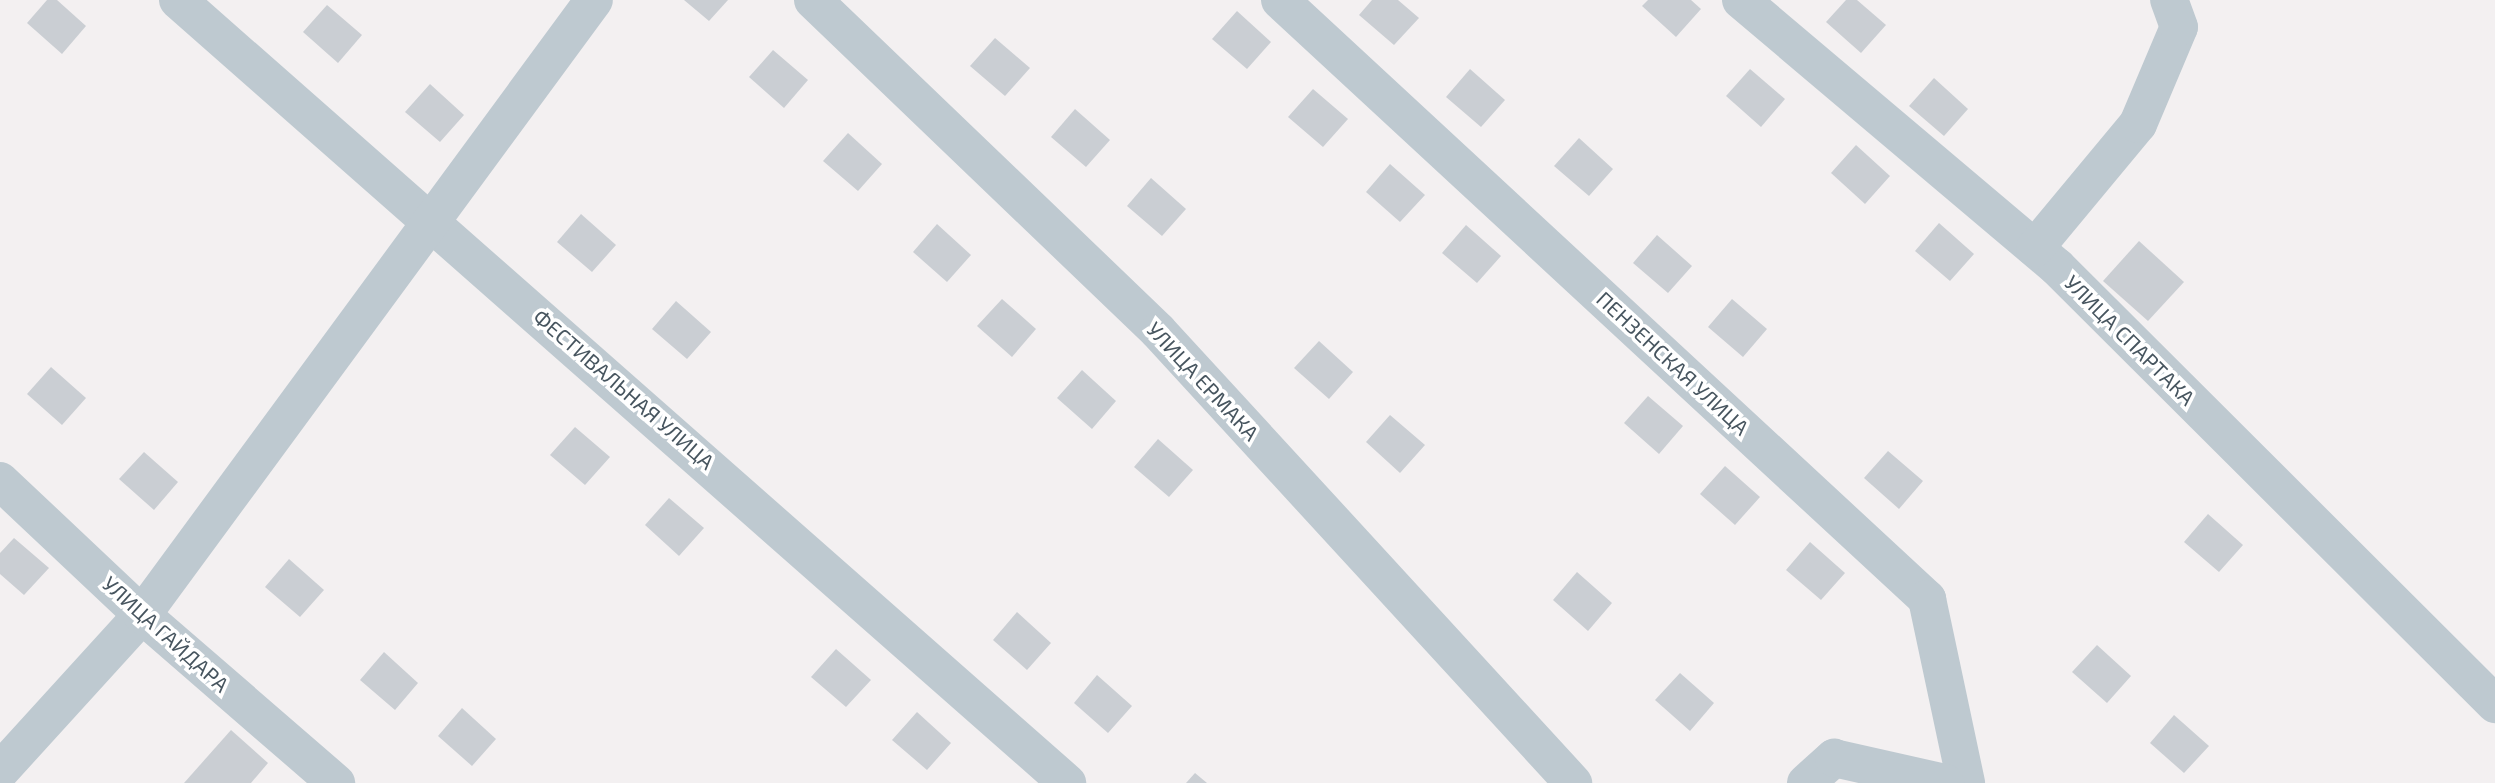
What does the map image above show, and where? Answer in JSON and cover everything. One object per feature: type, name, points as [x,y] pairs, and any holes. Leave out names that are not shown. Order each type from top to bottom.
[{"type":"street","name":"ФЕСТИВАЛЬНАЯ УЛИЦА","points":[[178,0],[431,220],[1067,783]]},
{"type":"street","points":[[0,771],[142,615],[594,0]]},
{"type":"street","name":"УЛИЦА ЕРМАКА","points":[[813,0],[1158,331],[1573,783]]},
{"type":"street","name":"ПЕНЗЕНСКАЯ УЛИЦА","points":[[1280,0],[1927,599],[1966,783]]},
{"type":"street","name":"УЛИЦА СПАРТАКА","points":[[1741,0],[2035,248],[2495,704]]},
{"type":"street","points":[[2035,248],[2138,124],[2179,27],[2169,0]]},
{"type":"street","name":"УЛИЦА ГАЙДАРА","points":[[0,481],[142,615],[336,783]]},
{"type":"street","points":[[1806,783],[1834,758],[1945,783]]},
{"type":"building","points":[[47,0],[57,0],[86,26],[62,54],[27,23]]},
{"type":"building","points":[[684,0],[728,0],[709,21]]},
{"type":"building","points":[[1372,0],[1398,0],[1419,18],[1394,45],[1359,15]]},
{"type":"building","points":[[1648,0],[1691,0],[1701,9],[1676,37],[1642,6]]},
{"type":"building","points":[[1846,0],[1857,0],[1886,25],[1861,53],[1826,22]]},
{"type":"building","points":[[327,5],[362,35],[338,63],[303,32]]},
{"type":"building","points":[[1237,11],[1271,42],[1247,69],[1212,39]]},
{"type":"building","points":[[995,38],[1030,68],[1005,96],[970,66]]},
{"type":"building","points":[[773,50],[808,80],[784,108],[749,77]]},
{"type":"building","points":[[1470,69],[1505,100],[1481,127],[1446,97]]},
{"type":"building","points":[[1750,69],[1785,99],[1761,127],[1726,96]]},
{"type":"building","points":[[1934,78],[1968,109],[1944,136],[1909,106]]},
{"type":"building","points":[[430,84],[464,115],[440,142],[405,112]]},
{"type":"building","points":[[1313,89],[1348,119],[1323,147],[1288,117]]},
{"type":"building","points":[[1075,109],[1110,140],[1086,167],[1051,137]]},
{"type":"building","points":[[848,133],[882,164],[858,191],[823,161]]},
{"type":"building","points":[[1579,138],[1613,169],[1589,196],[1554,166]]},
{"type":"building","points":[[1856,145],[1890,176],[1865,204],[1831,173]]},
{"type":"building","points":[[1390,164],[1425,195],[1400,222],[1366,192]]},
{"type":"building","points":[[1151,178],[1186,209],[1162,236],[1127,206]]},
{"type":"building","points":[[581,214],[616,245],[592,272],[557,242]]},
{"type":"building","points":[[1939,223],[1974,254],[1950,281],[1915,251]]},
{"type":"building","points":[[937,224],[971,255],[947,282],[913,252]]},
{"type":"building","points":[[1466,225],[1501,256],[1477,283],[1442,253]]},
{"type":"building","points":[[1657,235],[1692,266],[1668,293],[1633,263]]},
{"type":"building","points":[[2139,241],[2184,282],[2148,321],[2103,281]]},
{"type":"building","points":[[1002,299],[1036,329],[1012,357],[977,326]]},
{"type":"building","points":[[1732,299],[1767,329],[1743,357],[1708,327]]},
{"type":"building","points":[[676,301],[711,332],[687,359],[652,329]]},
{"type":"building","points":[[1319,341],[1353,372],[1329,399],[1294,368]]},
{"type":"building","points":[[51,367],[86,398],[62,425],[27,394]]},
{"type":"building","points":[[1082,370],[1116,401],[1092,429],[1057,398]]},
{"type":"building","points":[[1648,396],[1683,426],[1659,454],[1624,423]]},
{"type":"building","points":[[1390,415],[1425,445],[1400,473],[1366,442]]},
{"type":"building","points":[[575,427],[610,457],[585,485],[550,455]]},
{"type":"building","points":[[1158,439],[1193,470],[1169,497],[1134,467]]},
{"type":"building","points":[[1888,451],[1923,481],[1899,509],[1864,478]]},
{"type":"building","points":[[144,452],[178,482],[154,510],[119,479]]},
{"type":"building","points":[[1725,466],[1760,497],[1735,525],[1700,494]]},
{"type":"building","points":[[669,498],[704,528],[679,556],[645,525]]},
{"type":"building","points":[[2208,514],[2243,545],[2219,572],[2184,542]]},
{"type":"building","points":[[14,538],[49,568],[24,595],[0,574],[0,553]]},
{"type":"building","points":[[1810,542],[1845,573],[1821,600],[1786,570]]},
{"type":"building","points":[[289,559],[324,590],[300,617],[265,587]]},
{"type":"building","points":[[1577,572],[1612,603],[1588,631],[1553,600]]},
{"type":"building","points":[[1017,612],[1051,643],[1027,670],[993,640]]},
{"type":"building","points":[[2097,645],[2131,676],[2107,703],[2072,672]]},
{"type":"building","points":[[836,649],[871,680],[846,707],[811,677]]},
{"type":"building","points":[[384,652],[418,683],[395,710],[360,680]]},
{"type":"building","points":[[1680,673],[1714,703],[1690,731],[1655,700]]},
{"type":"building","points":[[1097,675],[1132,706],[1108,733],[1074,703]]},
{"type":"building","points":[[462,708],[496,739],[472,766],[438,736]]},
{"type":"building","points":[[917,712],[951,743],[927,770],[892,740]]},
{"type":"building","points":[[2174,715],[2209,746],[2184,773],[2150,743]]},
{"type":"building","points":[[231,730],[268,763],[251,783],[184,783]]},
{"type":"building","points":[[1195,773],[1207,783],[1186,783]]}]
